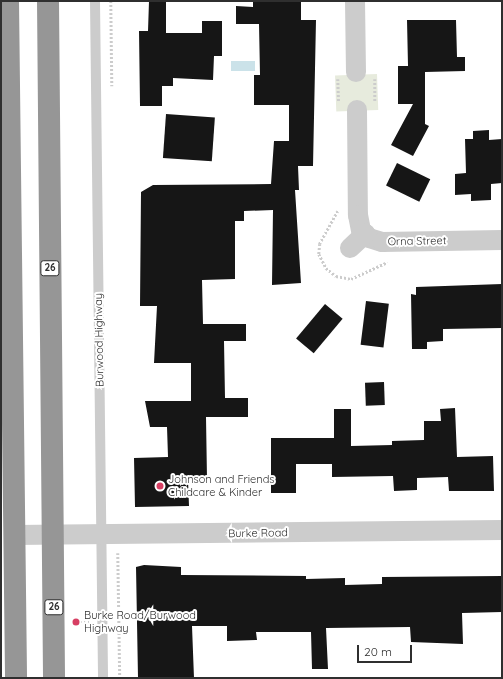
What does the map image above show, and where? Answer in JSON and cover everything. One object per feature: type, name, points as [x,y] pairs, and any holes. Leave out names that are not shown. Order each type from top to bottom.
[{"type":"highway","points":[[8,1],[5,64],[8,535],[16,678]]},
{"type":"highway","name":"26","points":[[48,1],[54,678]]},
{"type":"street","points":[[355,1],[356,72]]},
{"type":"street","points":[[350,248],[365,234],[358,215],[357,110]]},
{"type":"street","name":"Orna Street","points":[[365,234],[382,242],[502,240]]},
{"type":"street","name":"Burke Road","points":[[8,535],[502,530]]},
{"type":"lane","name":"Burwood Highway","points":[[95,1],[103,678]]},
{"type":"path","points":[[118,554],[120,678]]},
{"type":"path","points":[[76,622],[96,622]]},
{"type":"shaded area","points":[[377,74],[378,110],[336,111],[335,75]]},
{"type":"water","points":[[231,61],[255,61],[255,71],[231,71]]},
{"type":"building","points":[[149,1],[166,1],[166,33],[202,33],[202,21],[222,21],[222,56],[214,56],[213,80],[173,78],[173,86],[162,86],[162,106],[140,106],[139,31],[148,31]]},
{"type":"building","points":[[253,1],[301,1],[301,20],[316,20],[313,166],[298,166],[299,190],[295,190],[301,283],[272,285],[273,210],[244,211],[244,221],[235,221],[235,279],[202,280],[203,324],[246,324],[246,341],[224,341],[225,398],[248,398],[248,417],[206,417],[207,479],[188,479],[189,506],[135,507],[134,458],[168,457],[167,427],[150,427],[145,401],[191,401],[191,363],[154,363],[157,306],[140,306],[141,192],[153,185],[271,184],[274,141],[289,141],[289,105],[254,105],[254,75],[260,75],[259,24],[236,24],[236,6],[253,7]]},
{"type":"building","points":[[407,20],[456,20],[457,57],[465,57],[465,71],[425,72],[425,124],[429,126],[413,156],[391,145],[413,104],[398,104],[398,66],[408,66]]},
{"type":"building","points":[[166,114],[215,117],[212,161],[163,158]]},
{"type":"building","points":[[489,130],[489,140],[502,139],[502,183],[491,184],[491,200],[471,201],[471,194],[455,195],[455,174],[466,173],[465,139],[473,139],[473,131]]},
{"type":"building","points":[[397,163],[430,179],[419,202],[386,185]]},
{"type":"building","points":[[502,284],[502,328],[443,329],[443,341],[427,342],[427,349],[412,349],[411,294],[416,295],[416,287]]},
{"type":"building","points":[[366,301],[389,304],[383,347],[361,345]]},
{"type":"building","points":[[325,304],[343,319],[314,353],[296,338]]},
{"type":"building","points":[[384,382],[385,405],[366,406],[365,383]]},
{"type":"building","points":[[455,408],[457,457],[493,456],[494,491],[449,491],[448,477],[417,478],[417,490],[394,491],[393,476],[332,477],[332,464],[296,464],[296,493],[271,493],[271,438],[334,438],[334,409],[351,409],[351,446],[392,445],[392,441],[424,440],[424,421],[441,421],[440,409]]},
{"type":"building","points":[[144,565],[181,567],[181,575],[306,576],[306,579],[345,578],[345,585],[382,584],[382,577],[502,576],[502,612],[462,613],[463,644],[411,642],[410,627],[326,628],[328,669],[312,669],[311,632],[256,632],[257,640],[227,641],[227,626],[192,626],[194,678],[138,678],[136,567]]},
{"type":"place","name":"Johnson and Friends Childcare & Kinder","points":[[160,486]]},
{"type":"place","name":"Burke Road/Burwood Highway","points":[[76,622]]}]
